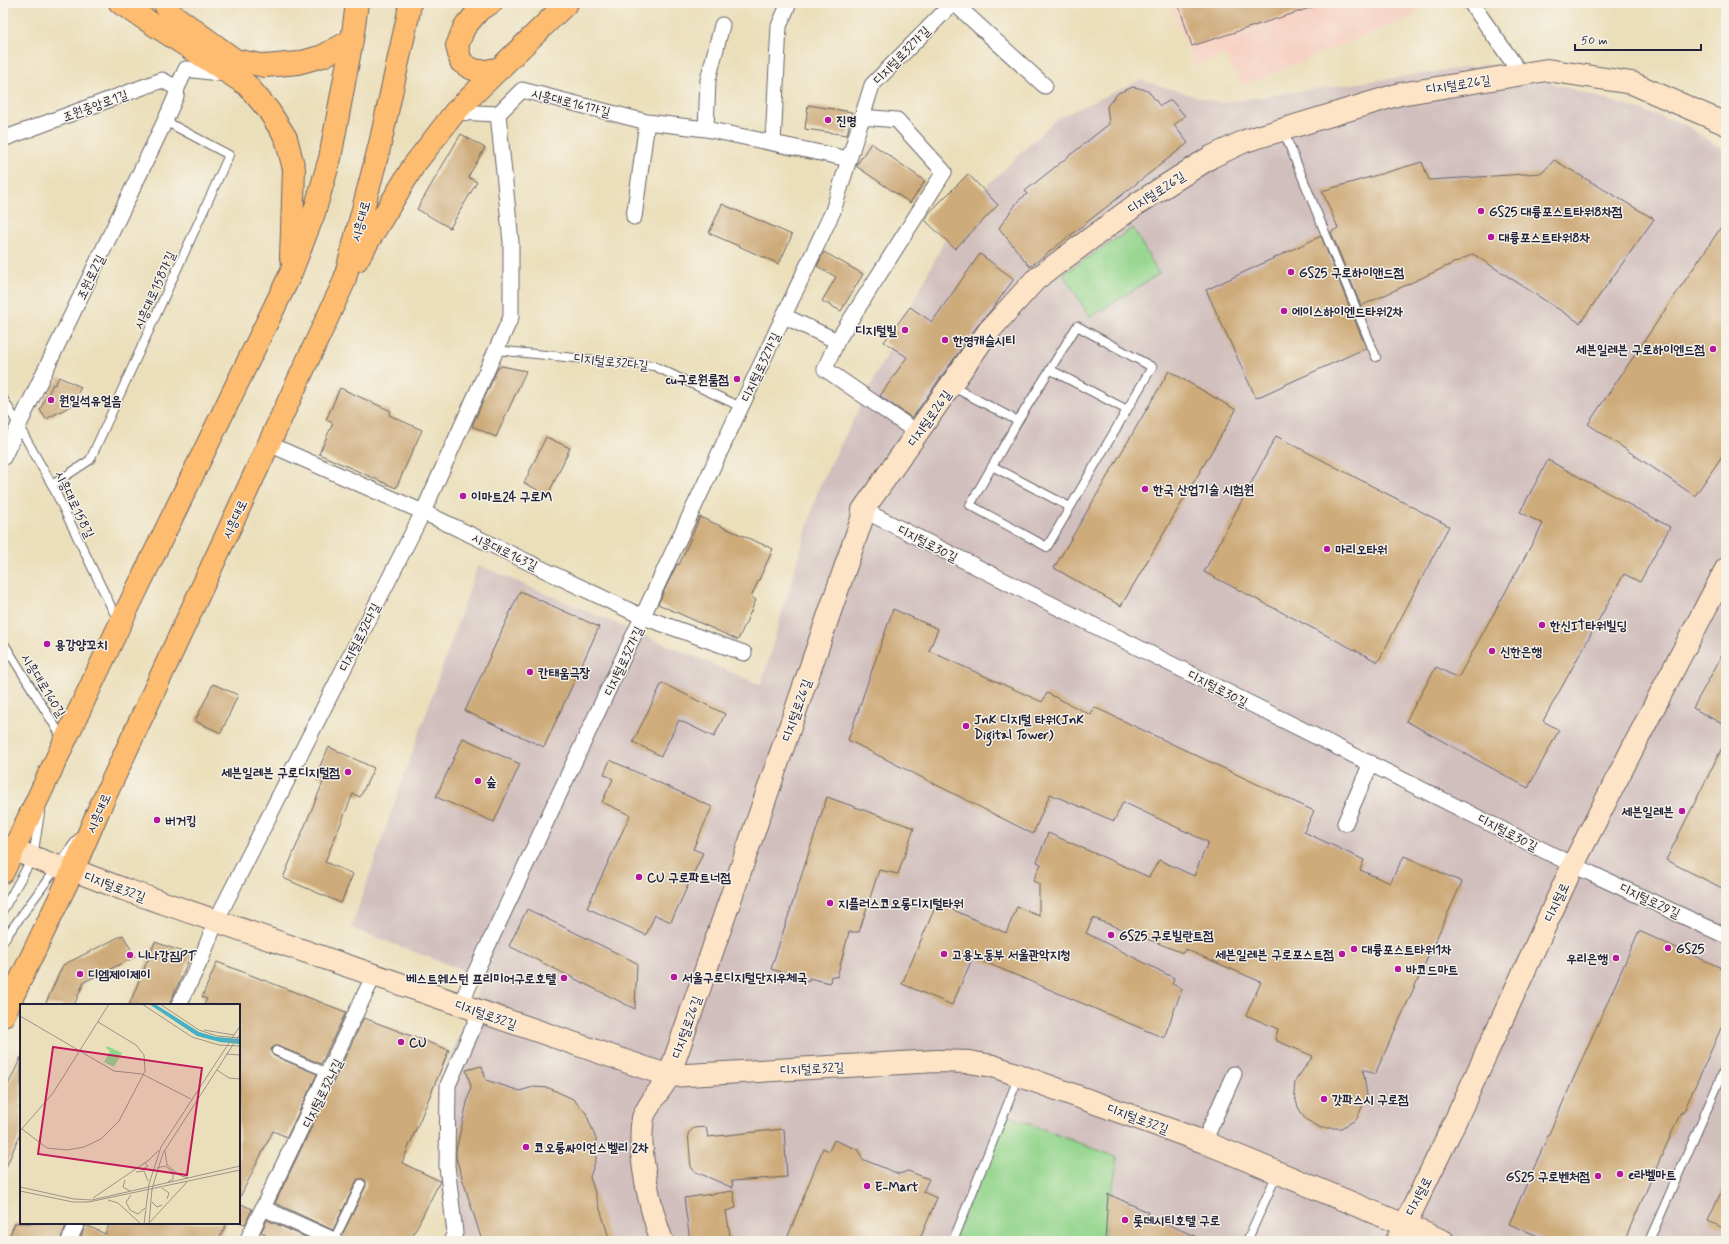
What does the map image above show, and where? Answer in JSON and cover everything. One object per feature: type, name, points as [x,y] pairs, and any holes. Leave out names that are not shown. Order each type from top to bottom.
[{"type":"main road","points":[[120,3],[247,85],[269,111],[286,138],[294,168],[290,275]]},
{"type":"main road","points":[[164,3],[169,12],[235,60],[265,66],[298,63],[323,56],[352,40]]},
{"type":"main road","points":[[12,860],[45,782],[120,624],[290,275],[314,212],[330,158],[352,40],[357,3]]},
{"type":"main road","name":"시흥대로","points":[[3,1016],[64,868],[100,808],[344,282],[380,144],[410,3]]},
{"type":"main road","points":[[492,3],[480,9],[464,28],[457,46],[461,62],[471,70],[482,72],[501,68]]},
{"type":"main road","points":[[344,282],[414,165],[455,112],[567,3]]},
{"type":"street","points":[[773,143],[779,26],[789,3]]},
{"type":"street","name":"디지털로32가길","points":[[451,1241],[455,1233],[447,1166],[448,1085],[470,1008],[643,617],[833,211],[872,84],[953,3],[1044,86]]},
{"type":"street","points":[[1471,3],[1521,74]]},
{"type":"street","points":[[706,129],[708,80],[722,25]]},
{"type":"street","name":"조원로2길","points":[[3,458],[165,121],[186,69],[231,74]]},
{"type":"street","name":"디지털로26길","points":[[662,1241],[656,1225],[642,1158],[644,1117],[669,1076],[862,519],[863,510],[988,332],[1035,280],[1137,204],[1211,157],[1245,141],[1400,94],[1547,70],[1632,83],[1726,124]]},
{"type":"street","name":"조원중앙로1길","points":[[3,139],[162,80],[177,92]]},
{"type":"street","name":"시흥대로161가길","points":[[498,114],[522,90],[648,122],[706,129],[849,159]]},
{"type":"street","points":[[455,112],[498,114]]},
{"type":"street","name":"디지털로32다길","points":[[216,921],[422,512],[511,317],[511,242],[498,114]]},
{"type":"street","points":[[862,117],[898,120],[944,172],[837,341],[826,369],[918,433]]},
{"type":"street","points":[[634,217],[648,122]]},
{"type":"street","name":"디지털로32가길","points":[[784,316],[837,341]]},
{"type":"street","name":"시흥대로163길","points":[[268,444],[422,512],[643,617],[744,653]]},
{"type":"street","name":"디지털로30길","points":[[863,510],[1574,865]]},
{"type":"street","name":"디지털로","points":[[1400,1233],[1451,1130],[1574,865],[1726,569]]},
{"type":"street","points":[[1344,823],[1371,764]]},
{"type":"street","name":"디지털로32길","points":[[12,860],[64,868],[669,1076],[937,1061],[969,1062],[993,1066],[1204,1142],[1278,1173],[1400,1233],[1443,1241]]},
{"type":"street","name":"디지털로29길","points":[[1574,865],[1726,936]]},
{"type":"street","points":[[180,1004],[202,957],[216,921]]},
{"type":"street","name":"디지털로32나길","points":[[247,1241],[375,976]]},
{"type":"street","points":[[1204,1142],[1234,1074]]},
{"type":"street","points":[[264,1208],[335,1240]]},
{"type":"street","points":[[69,1241],[77,1224]]},
{"type":"lane","name":"시흥대로158가길","points":[[52,485],[90,460],[229,155],[165,121]]},
{"type":"lane","points":[[1283,129],[1376,357]]},
{"type":"lane","points":[[1077,326],[1152,367],[1127,410],[1047,547],[970,505],[1018,421],[1077,326]]},
{"type":"lane","name":"디지털로32다길","points":[[496,350],[654,366],[741,407]]},
{"type":"lane","points":[[1051,370],[1127,410]]},
{"type":"lane","points":[[951,386],[1018,421]]},
{"type":"lane","name":"시흥대로158길","points":[[3,398],[52,485],[120,624]]},
{"type":"lane","points":[[992,466],[1070,507]]},
{"type":"lane","name":"시흥대로160길","points":[[3,642],[65,741]]},
{"type":"lane","points":[[3,910],[12,860]]},
{"type":"lane","points":[[3,941],[64,868]]},
{"type":"lane","name":"디지털로32나길","points":[[251,1241],[264,1208],[375,976]]},
{"type":"lane","points":[[276,1051],[328,1073]]},
{"type":"lane","points":[[1649,1241],[1726,1066]]},
{"type":"lane","points":[[954,1241],[1019,1075]]},
{"type":"lane","points":[[1247,1241],[1278,1173]]},
{"type":"lane","points":[[335,1240],[361,1184]]},
{"type":"shaded area","points":[[1169,3],[1409,3],[1418,14],[1241,86],[1225,54],[1195,66]]},
{"type":"shaded area","points":[[1490,64],[1682,123],[1726,152],[1726,1241],[449,1241],[440,1165],[444,1072],[484,978],[351,928],[478,565],[761,685],[819,487],[958,214],[1056,119],[1140,80],[1219,103]]},
{"type":"green space","points":[[1133,228],[1159,274],[1090,317],[1063,274]]},
{"type":"green space","points":[[1004,1114],[1118,1158],[1103,1241],[953,1241]]},
{"type":"building","points":[[1178,3],[1316,3],[1316,6],[1192,46]]},
{"type":"building","points":[[1133,87],[1149,92],[1160,106],[1171,100],[1185,116],[1174,125],[1188,143],[1030,267],[999,228],[1018,201],[1027,194],[1025,191],[1109,124],[1107,106],[1118,93]]},
{"type":"building","name":"진명","points":[[808,105],[852,112],[847,135],[805,129]]},
{"type":"building","points":[[461,134],[485,148],[468,177],[477,182],[450,228],[417,209]]},
{"type":"building","points":[[871,143],[925,181],[910,203],[856,166]]},
{"type":"building","name":"대륭포스트타워8차","points":[[1554,160],[1654,219],[1580,323],[1473,254],[1361,306],[1331,232],[1338,228],[1322,191],[1422,162],[1429,180],[1542,173]]},
{"type":"building","points":[[968,174],[998,205],[955,249],[925,220],[929,213]]},
{"type":"building","points":[[722,204],[792,235],[779,264],[709,233]]},
{"type":"building","points":[[1726,220],[1726,450],[1695,496],[1588,424]]},
{"type":"building","name":"에이스하이엔드타워2차","points":[[1321,236],[1366,348],[1256,398],[1206,290]]},
{"type":"building","points":[[824,252],[863,274],[841,311],[822,301],[836,277],[817,266]]},
{"type":"building","name":"한영캐슬시티","points":[[980,254],[1014,279],[978,325],[912,418],[880,396],[907,357],[884,342],[910,307],[932,322]]},
{"type":"building","points":[[502,366],[526,371],[496,437],[472,426],[498,368]]},
{"type":"building","name":"한국 산업기술 시험원","points":[[1169,371],[1236,410],[1121,606],[1054,568]]},
{"type":"building","points":[[59,377],[81,387],[71,406],[46,419],[40,410],[47,394],[48,395],[53,384],[55,385]]},
{"type":"building","points":[[340,388],[391,411],[389,415],[422,430],[396,488],[319,454],[333,423],[326,420]]},
{"type":"building","name":"마리오타워","points":[[1276,436],[1449,526],[1378,662],[1204,572]]},
{"type":"building","points":[[546,437],[570,448],[548,495],[524,483]]},
{"type":"building","name":"한신IT타워빌딩","points":[[1548,460],[1670,527],[1640,582],[1624,574],[1543,721],[1559,730],[1528,788],[1406,721],[1436,667],[1458,678],[1543,524],[1520,512]]},
{"type":"building","points":[[700,517],[773,549],[751,597],[756,600],[738,640],[658,604],[677,564],[679,565]]},
{"type":"building","points":[[520,591],[599,627],[544,747],[465,711]]},
{"type":"building","points":[[893,609],[938,629],[929,651],[1042,702],[1047,693],[1091,715],[1094,707],[1314,811],[1304,832],[1364,860],[1360,870],[1390,883],[1404,856],[1462,882],[1375,1074],[1363,1069],[1367,1096],[1356,1120],[1341,1128],[1321,1128],[1305,1119],[1298,1107],[1294,1094],[1295,1081],[1313,1056],[1275,1040],[1278,1029],[1246,1015],[1261,982],[1185,949],[1183,953],[1093,918],[1086,933],[1174,978],[1172,984],[1182,989],[1164,1038],[973,957],[952,1005],[902,984],[937,903],[1006,933],[1017,907],[1039,916],[1039,884],[1033,881],[1041,864],[1037,862],[1048,833],[1149,877],[1159,860],[1194,876],[1208,842],[1123,802],[1114,821],[1050,794],[1033,834],[848,740]]},
{"type":"building","points":[[1726,648],[1726,726],[1693,708]]},
{"type":"building","points":[[662,683],[725,714],[714,737],[679,720],[661,756],[633,742]]},
{"type":"building","points":[[213,684],[238,695],[221,733],[195,721]]},
{"type":"building","name":"숲","points":[[463,738],[520,764],[494,822],[436,797]]},
{"type":"building","points":[[1726,740],[1726,890],[1666,860]]},
{"type":"building","points":[[329,747],[374,768],[360,797],[353,794],[325,862],[353,874],[341,903],[283,878],[324,780],[315,776]]},
{"type":"building","points":[[610,760],[712,807],[693,849],[703,853],[671,922],[655,915],[646,935],[587,908],[630,815],[602,802],[613,779],[604,774]]},
{"type":"building","name":"지플러스코오롱디지털타워","points":[[827,797],[914,828],[898,874],[879,870],[859,932],[849,932],[837,977],[831,976],[830,983],[809,978],[809,981],[771,969]]},
{"type":"building","points":[[527,909],[637,963],[635,1009],[509,946]]},
{"type":"building","points":[[1639,931],[1726,970],[1726,1017],[1683,1113],[1681,1112],[1624,1241],[1550,1241],[1509,1224]]},
{"type":"building","name":"디엠제이제이","points":[[123,935],[135,957],[84,982],[74,1004],[45,1004],[63,965]]},
{"type":"building","points":[[155,942],[191,955],[169,1004],[129,1004]]},
{"type":"building","points":[[217,962],[346,1012],[321,1064],[278,1046],[271,1049],[274,1056],[317,1074],[287,1137],[273,1131],[240,1197],[240,1004],[204,1004],[207,999],[202,997]]},
{"type":"building","points":[[364,1018],[449,1050],[402,1163],[440,1181],[410,1241],[345,1241],[342,1235],[366,1186],[366,1181],[363,1179],[358,1179],[356,1182],[333,1230],[275,1203]]},
{"type":"building","points":[[20,1059],[20,1134],[3,1174],[3,1096]]},
{"type":"building","name":"코오롱싸이언스벨리 2차","points":[[482,1066],[486,1080],[520,1091],[533,1087],[549,1088],[573,1099],[586,1113],[596,1139],[596,1159],[590,1177],[610,1241],[482,1241],[456,1158],[456,1150],[471,1086],[466,1070]]},
{"type":"building","points":[[706,1127],[708,1137],[784,1129],[787,1177],[732,1181],[733,1188],[694,1171],[691,1167],[688,1133],[694,1128]]},
{"type":"building","name":"E-Mart","points":[[834,1140],[859,1150],[862,1159],[899,1174],[908,1171],[929,1179],[923,1192],[937,1198],[919,1241],[786,1241],[823,1148],[829,1151]]},
{"type":"building","points":[[1726,1181],[1726,1229],[1708,1221]]},
{"type":"building","points":[[733,1191],[736,1208],[726,1211],[731,1241],[690,1241],[684,1198]]},
{"type":"building","name":"롯데시티호텔 구로","points":[[1108,1194],[1148,1212],[1147,1215],[1206,1241],[1105,1241]]},
{"type":"building","points":[[240,1203],[252,1209],[245,1224],[240,1222]]},
{"type":"building","points":[[267,1220],[314,1241],[262,1241],[265,1234],[261,1232]]},
{"type":"building","points":[[15,1223],[67,1224],[60,1241],[7,1241]]},
{"type":"building","points":[[110,1224],[226,1224],[218,1241],[79,1241],[86,1225],[105,1234]]},
{"type":"place","name":"진명","points":[[828,120]]},
{"type":"place","name":"GS25 대륭포스트타워8차점","points":[[1481,211]]},
{"type":"place","name":"대륭포스트타워8차","points":[[1491,237]]},
{"type":"place","name":"GS25 구로하이앤드점","points":[[1291,272]]},
{"type":"place","name":"에이스하이엔드타워2차","points":[[1284,311]]},
{"type":"place","name":"디지털빌","points":[[905,330]]},
{"type":"place","name":"한영캐슬시티","points":[[945,340]]},
{"type":"place","name":"세븐일레븐 구로하이엔드점","points":[[1713,349]]},
{"type":"place","name":"cu구로원룸점","points":[[737,379]]},
{"type":"place","name":"원일석유얼음","points":[[51,400]]},
{"type":"place","name":"한국 산업기술 시험원","points":[[1145,489]]},
{"type":"place","name":"이마트24 구로M","points":[[463,496]]},
{"type":"place","name":"마리오타워","points":[[1327,549]]},
{"type":"place","name":"한신IT타워빌딩","points":[[1542,625]]},
{"type":"place","name":"용강양꼬치","points":[[47,644]]},
{"type":"place","name":"신한은행","points":[[1492,651]]},
{"type":"place","name":"칸태움극장","points":[[530,672]]},
{"type":"place","name":"JnK 디지털 타워(JnK Digital Tower)","points":[[966,726]]},
{"type":"place","name":"세븐일레븐 구로디지털점","points":[[348,772]]},
{"type":"place","name":"숲","points":[[478,781]]},
{"type":"place","name":"세븐일레븐","points":[[1682,811]]},
{"type":"place","name":"버거킹","points":[[157,820]]},
{"type":"place","name":"CU 구로파트너점","points":[[639,877]]},
{"type":"place","name":"지플러스코오롱디지털타워","points":[[830,903]]},
{"type":"place","name":"GS25 구로빌란트점","points":[[1111,935]]},
{"type":"place","name":"GS25","points":[[1668,948]]},
{"type":"place","name":"대륭포스트타워1차","points":[[1354,949]]},
{"type":"place","name":"고용노동부 서울관악지청","points":[[944,954]]},
{"type":"place","name":"세븐일레븐 구로포스트점","points":[[1342,954]]},
{"type":"place","name":"니나강짐PT","points":[[130,955]]},
{"type":"place","name":"우리은행","points":[[1616,958]]},
{"type":"place","name":"바코드마트","points":[[1398,969]]},
{"type":"place","name":"디엠제이제이","points":[[80,974]]},
{"type":"place","name":"서울구로디지털단지우체국","points":[[674,977]]},
{"type":"place","name":"베스트웨스턴 프리미어구로호텔","points":[[564,978]]},
{"type":"place","name":"CU","points":[[401,1042]]},
{"type":"place","name":"갓파스시 구로점","points":[[1324,1099]]},
{"type":"place","name":"코오롱싸이언스벨리 2차","points":[[526,1147]]},
{"type":"place","name":"e라벨마트","points":[[1620,1174]]},
{"type":"place","name":"GS25 구로벤처점","points":[[1598,1176]]},
{"type":"place","name":"E-Mart","points":[[867,1186]]},
{"type":"place","name":"롯데시티호텔 구로","points":[[1125,1220]]}]
